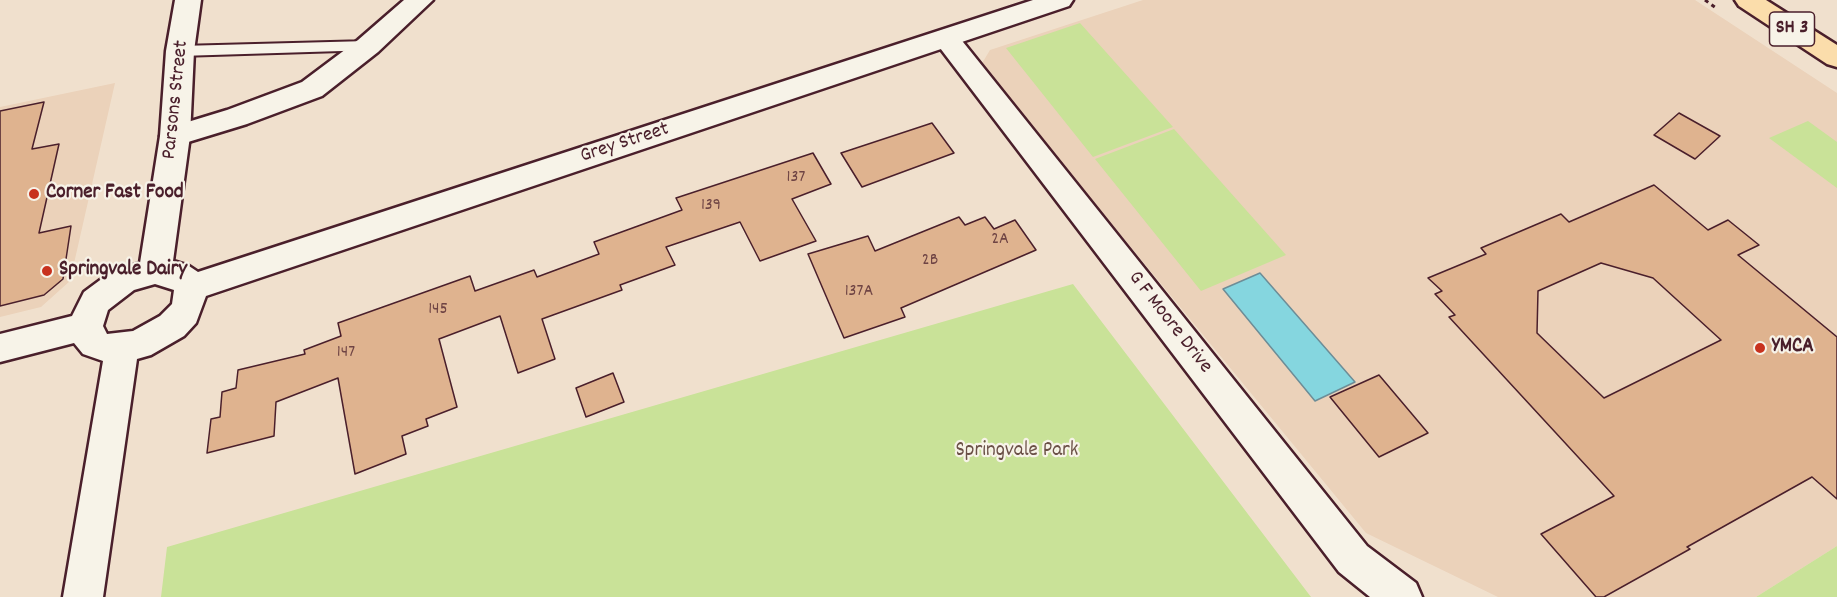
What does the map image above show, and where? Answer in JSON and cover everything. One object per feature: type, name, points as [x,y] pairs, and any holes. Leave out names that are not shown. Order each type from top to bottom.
[{"type":"highway","name":"SH 3","points":[[1748,0],[1837,58]]},
{"type":"street","name":"Parsons Street","points":[[155,271],[175,136],[180,51],[188,0]]},
{"type":"street","points":[[175,136],[237,117],[312,89],[368,46],[420,0]]},
{"type":"street","name":"Grey Street","points":[[190,288],[1060,0]]},
{"type":"street","name":"G F Moore Drive","points":[[946,38],[1353,560],[1402,597]]},
{"type":"street","points":[[155,271],[178,274],[186,281],[190,288],[190,300],[184,313],[172,326],[140,345],[107,348],[95,344],[88,336],[86,326],[92,308],[108,290],[123,281],[155,271]]},
{"type":"street","points":[[0,348],[86,326]]},
{"type":"street","points":[[83,597],[122,348]]},
{"type":"lane","points":[[180,51],[368,46]]},
{"type":"shaded area","points":[[1143,0],[1695,0],[1837,93],[1837,546],[1756,597],[1498,597],[1366,533],[981,65],[990,50]]},
{"type":"shaded area","points":[[115,83],[70,281],[41,307],[0,317],[0,107]]},
{"type":"green space","points":[[1080,23],[1173,127],[1093,157],[1006,48]]},
{"type":"green space","points":[[1808,121],[1837,142],[1837,188],[1769,138]]},
{"type":"green space","points":[[1174,129],[1286,255],[1201,291],[1095,159]]},
{"type":"green space","name":"Springvale Park","points":[[1073,284],[1311,597],[161,597],[167,547]]},
{"type":"green space","points":[[1837,546],[1837,597],[1756,597]]},
{"type":"water","points":[[1260,273],[1355,382],[1315,401],[1223,289]]},
{"type":"building","points":[[44,102],[32,149],[59,144],[39,233],[71,226],[63,279],[44,295],[0,306],[0,111]]},
{"type":"building","points":[[1679,113],[1720,136],[1695,159],[1654,135]]},
{"type":"building","points":[[932,123],[954,153],[862,187],[841,153]]},
{"type":"building","points":[[813,153],[831,184],[792,199],[816,241],[760,261],[740,222],[666,247],[675,265],[620,285],[622,290],[542,319],[555,359],[518,373],[500,316],[439,339],[457,407],[426,419],[428,426],[402,436],[406,454],[355,474],[338,378],[276,402],[274,436],[207,453],[211,419],[220,417],[222,392],[236,388],[238,370],[305,354],[304,350],[341,336],[338,323],[470,276],[475,291],[534,270],[537,277],[599,254],[594,242],[682,210],[676,198]]},
{"type":"building","points":[[1654,185],[1708,230],[1728,220],[1759,245],[1738,255],[1837,337],[1837,499],[1812,477],[1687,547],[1690,549],[1604,597],[1596,597],[1541,534],[1614,496],[1449,317],[1455,315],[1435,294],[1442,291],[1428,278],[1486,254],[1481,248],[1561,214],[1569,222]],"holes":[[[1601,263],[1653,278],[1721,340],[1604,398],[1537,333],[1538,291]]]},
{"type":"building","points":[[959,217],[965,225],[985,217],[994,229],[1015,220],[1036,250],[901,308],[905,317],[844,338],[808,254],[868,236],[875,251]]},
{"type":"building","points":[[613,373],[624,402],[586,417],[576,388]]},
{"type":"building","points":[[1379,375],[1428,433],[1379,457],[1330,397]]},
{"type":"place","name":"Corner Fast Food","points":[[34,194]]},
{"type":"place","name":"Springvale Dairy","points":[[47,271]]},
{"type":"place","name":"YMCA","points":[[1760,348]]}]
